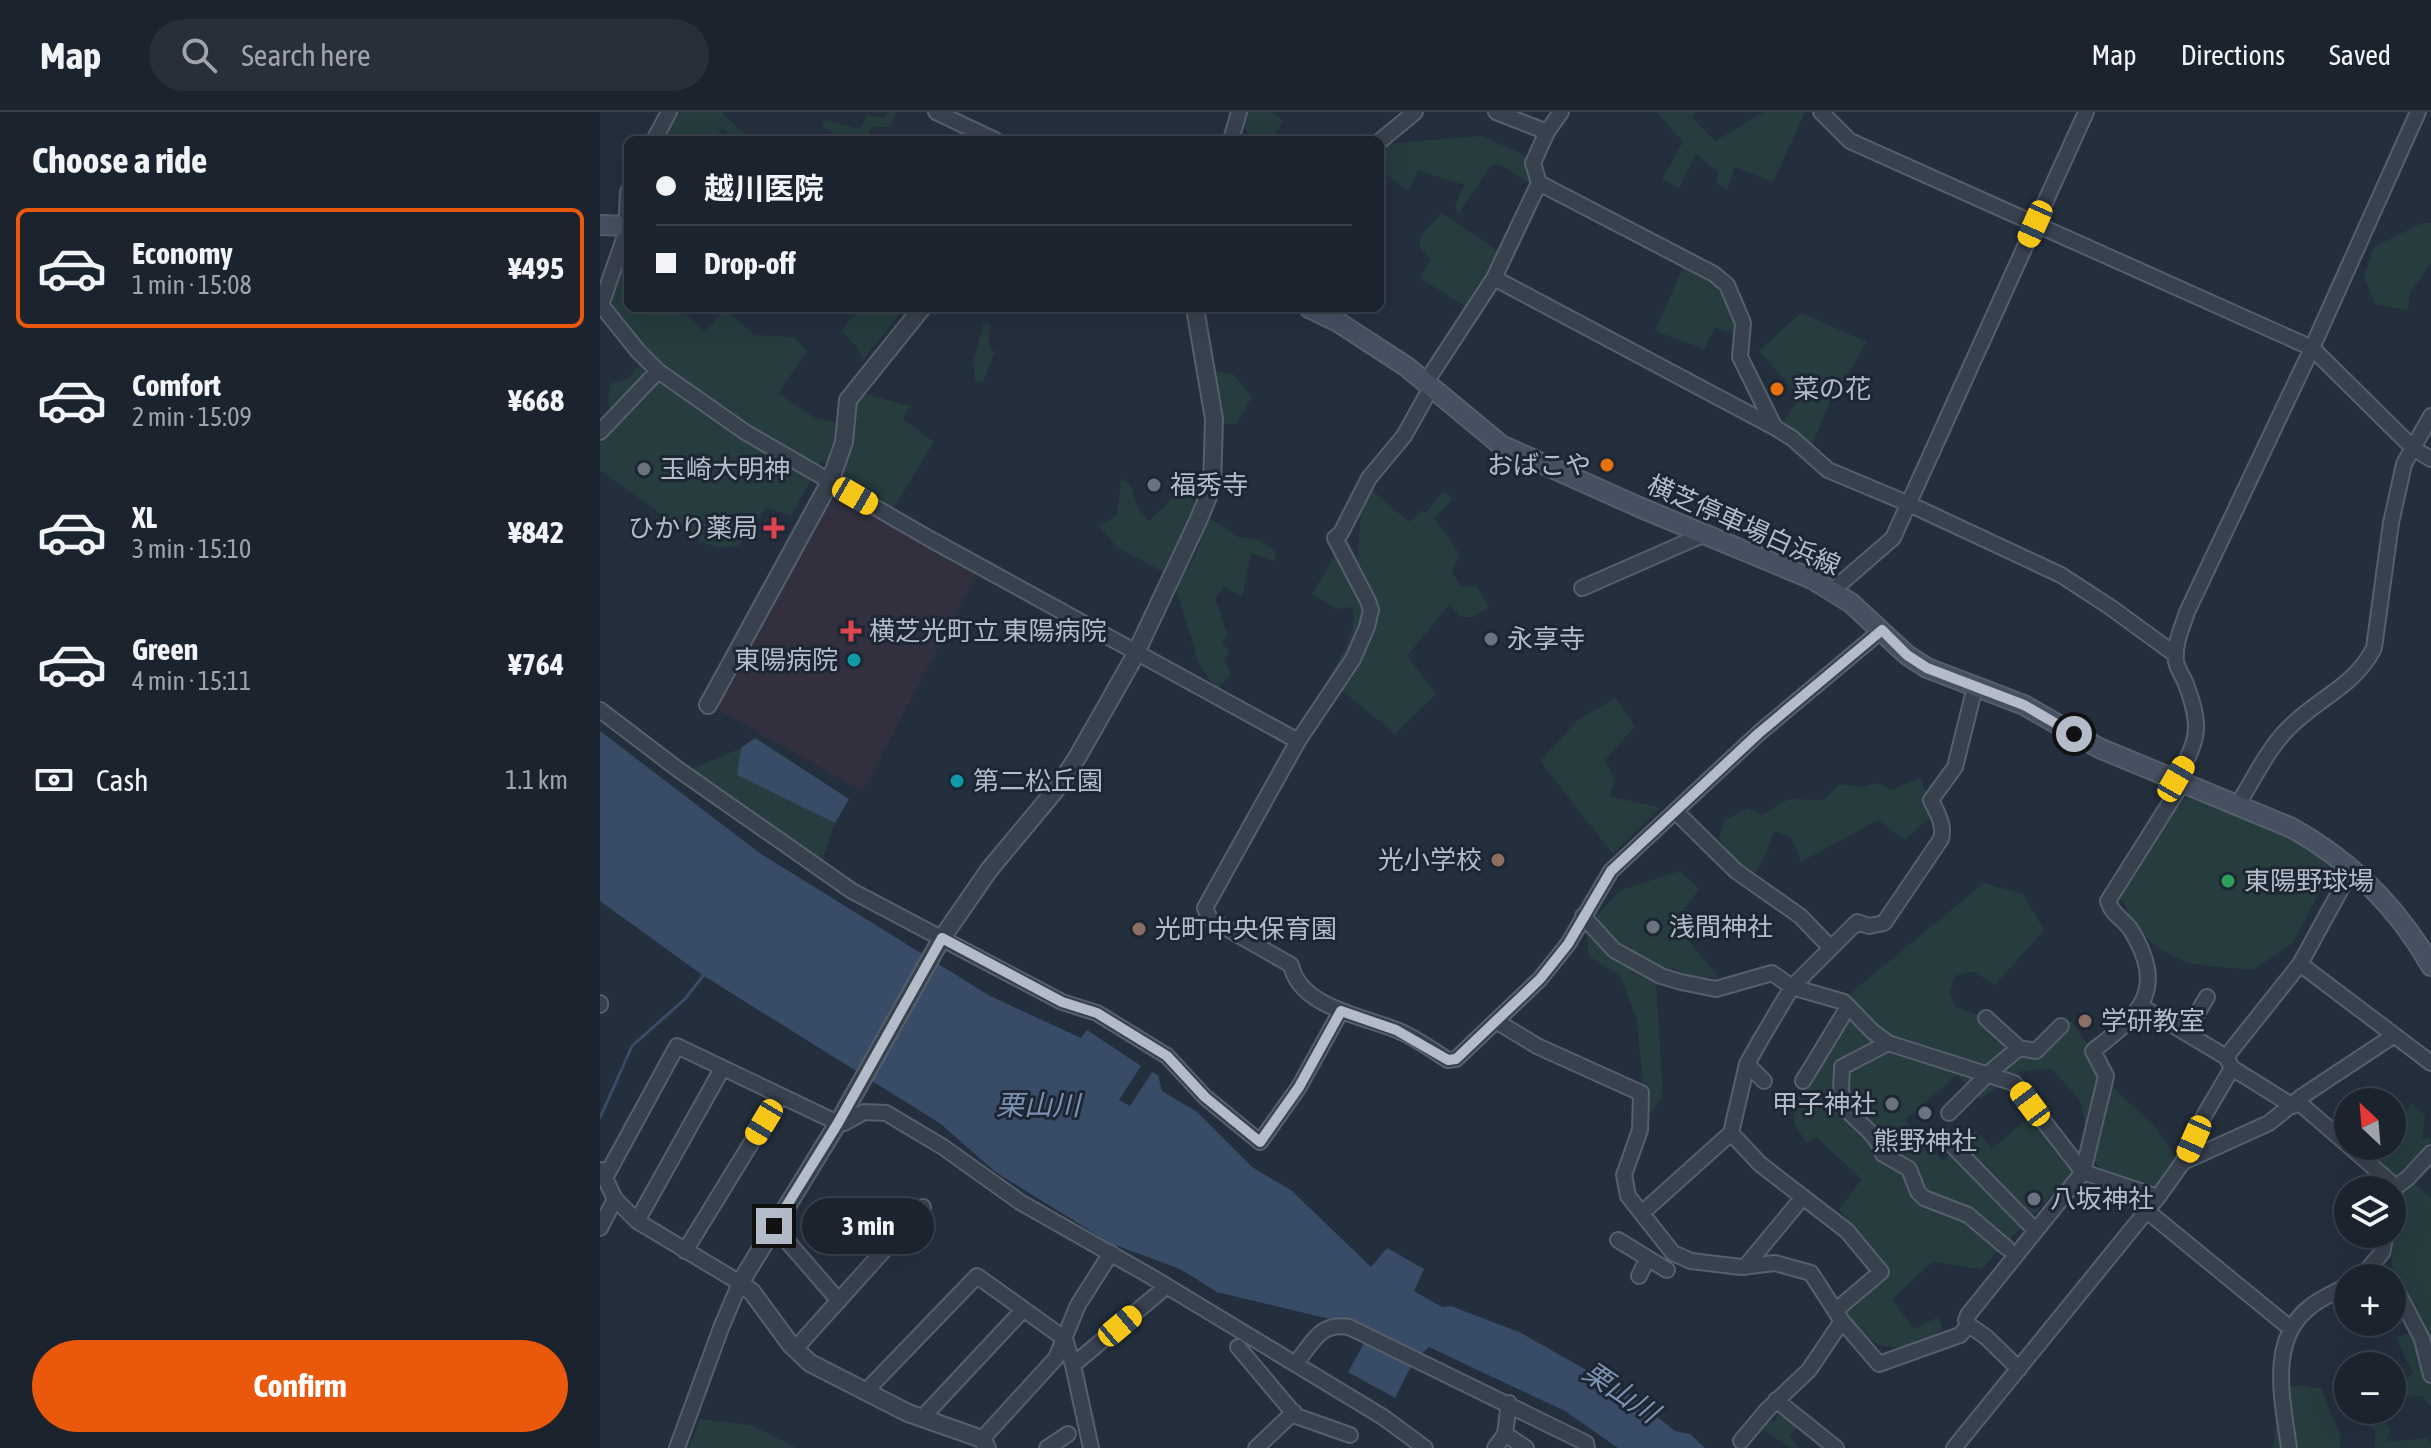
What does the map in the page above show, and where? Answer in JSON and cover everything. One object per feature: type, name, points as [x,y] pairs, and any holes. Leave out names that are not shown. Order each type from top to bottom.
[{"type":"main road","points":[[600,225],[624,226]]},
{"type":"main road","name":"横芝停車場白浜線","points":[[1317,312],[1338,322],[1429,384],[1501,445],[1812,579],[1833,590],[1907,655],[1927,668],[2024,705],[2099,748],[2238,804],[2321,844],[2373,886],[2404,923],[2431,966]]},
{"type":"street","points":[[656,136],[669,112]]},
{"type":"street","points":[[936,112],[987,136]]},
{"type":"street","points":[[1232,136],[1239,112]]},
{"type":"street","points":[[1384,138],[1415,112]]},
{"type":"street","points":[[1496,112],[1547,132]]},
{"type":"street","points":[[1561,112],[1547,132],[1533,163],[1539,183],[1494,278],[1429,384],[1404,436],[1369,478],[1341,533],[1335,538],[1371,610],[1367,627],[1353,659],[1298,741],[1205,908],[1210,919],[1291,965],[1300,987],[1341,1011],[1396,1030],[1448,1060],[1456,1059],[1540,979],[1559,956],[1611,871],[1759,733],[1882,630]]},
{"type":"street","points":[[1821,112],[1850,141],[2312,348],[2414,449],[2431,459]]},
{"type":"street","points":[[1833,590],[1893,538],[2086,112]]},
{"type":"street","points":[[2019,1369],[1966,1320],[2083,1172],[2106,1076],[2093,1050],[2122,1029],[2146,997],[2149,978],[2146,957],[2126,922],[2114,913],[2108,901],[2180,780],[2194,747],[2197,724],[2176,655],[2176,644],[2187,612],[2312,348],[2418,112]]},
{"type":"street","points":[[1539,183],[1714,274],[1727,285],[1743,323],[1740,357],[1774,427]]},
{"type":"street","points":[[624,240],[601,305],[658,371],[745,432],[830,482],[1298,741]]},
{"type":"street","points":[[1494,278],[1774,427],[1792,438],[1828,470],[2061,575],[2176,655]]},
{"type":"street","points":[[708,705],[830,482],[844,442],[848,400],[919,312]]},
{"type":"street","points":[[677,1448],[740,1283],[838,1123],[942,938],[989,870],[1058,787],[1078,756],[1137,650],[1212,487],[1214,419],[1196,312]]},
{"type":"street","points":[[600,432],[658,371]]},
{"type":"street","points":[[2238,804],[2279,738],[2323,698],[2352,680],[2365,666],[2374,648],[2391,523],[2404,464],[2431,416]]},
{"type":"street","points":[[1582,588],[1705,534]]},
{"type":"street","points":[[1643,1212],[1731,1133],[1747,1064],[1792,987],[1857,922],[1869,926],[1884,923],[1941,839],[1942,823],[1931,800],[1955,767],[1975,687]]},
{"type":"street","points":[[600,710],[679,770],[852,891],[1062,1002],[1097,1013],[1167,1056],[1205,1097],[1260,1142],[1299,1087],[1341,1011]]},
{"type":"street","points":[[1675,811],[1736,871],[1800,916],[1830,947]]},
{"type":"street","points":[[1954,1448],[2147,1211],[2183,1162],[2229,1062],[2300,964],[2352,869]]},
{"type":"street","points":[[1583,916],[1614,950],[1661,976],[1716,989],[1772,973],[1792,987],[1844,1002],[1888,1043],[2014,1083],[2083,1172],[2158,1197]]},
{"type":"street","points":[[2300,964],[2431,1063]]},
{"type":"street","points":[[2186,1032],[2207,997]]},
{"type":"street","points":[[2141,1006],[2295,1104],[2334,1135]]},
{"type":"street","points":[[1803,1081],[1848,1007]]},
{"type":"street","points":[[1986,1018],[2019,1048],[2036,1051],[2061,1026]]},
{"type":"street","points":[[1496,1021],[1537,1046],[1641,1093],[1640,1130],[1624,1175],[1628,1196],[1673,1253],[1691,1261],[1745,1267],[1775,1263],[1811,1273],[1838,1316],[1879,1364],[1960,1335],[1969,1325]]},
{"type":"street","points":[[2183,1162],[2269,1123],[2393,1036]]},
{"type":"street","points":[[1888,1043],[1842,1067],[1842,1100],[1846,1108],[1879,1139],[1883,1154],[1909,1169],[1918,1192],[1924,1198],[1968,1215],[2007,1248]]},
{"type":"street","points":[[1111,1253],[1078,1305],[1056,1358],[984,1444],[922,1418],[810,1363],[795,1349],[752,1292],[637,1221],[615,1199],[603,1173],[677,1046],[838,1123],[864,1112],[886,1113],[943,1147],[1020,1202],[1111,1253],[1167,1286],[1383,1417],[1425,1448]]},
{"type":"street","points":[[1949,1113],[2019,1048]]},
{"type":"street","points":[[1747,1064],[1764,1081]]},
{"type":"street","points":[[637,1221],[722,1069]]},
{"type":"street","points":[[685,1251],[780,1096]]},
{"type":"street","points":[[1731,1133],[1760,1164],[1857,1241],[1881,1272],[1838,1316],[1809,1370],[1776,1400],[1741,1441]]},
{"type":"street","points":[[1945,1138],[2035,1230]]},
{"type":"street","points":[[2406,1180],[2431,1153]]},
{"type":"street","points":[[2364,1160],[2383,1176]]},
{"type":"street","points":[[1745,1267],[1803,1197]]},
{"type":"street","points":[[600,1228],[615,1199]]},
{"type":"street","points":[[795,1349],[923,1207]]},
{"type":"street","points":[[2147,1211],[2290,1328]]},
{"type":"street","points":[[774,1226],[839,1301]]},
{"type":"street","points":[[1618,1240],[1667,1270]]},
{"type":"street","points":[[1639,1276],[1648,1258]]},
{"type":"street","points":[[866,1391],[977,1276],[1065,1339],[1091,1448]]},
{"type":"street","points":[[1073,1365],[1167,1286]]},
{"type":"street","points":[[2289,1448],[2281,1363],[2290,1328],[2309,1307],[2334,1293]]},
{"type":"street","points":[[2406,1308],[2422,1339],[2431,1375]]},
{"type":"street","points":[[922,1418],[1023,1310]]},
{"type":"street","points":[[1295,1364],[1325,1328],[1333,1325],[1349,1327],[1509,1403],[1586,1443],[1587,1448]]},
{"type":"street","points":[[1238,1347],[1296,1416],[1350,1435]]},
{"type":"street","points":[[1776,1400],[1836,1448]]},
{"type":"street","points":[[1495,1448],[1505,1434],[1509,1403]]},
{"type":"street","points":[[1256,1448],[1294,1412]]},
{"type":"street","points":[[1047,1448],[1068,1434]]},
{"type":"street","points":[[1505,1434],[1526,1448]]},
{"type":"shaded area","name":"横芝光町立 東陽病院","points":[[838,494],[979,569],[863,791],[713,707],[802,547],[832,498]]},
{"type":"green space","points":[[677,112],[721,112],[747,136],[730,136],[722,128],[716,136],[695,136],[693,133],[674,136],[667,132]]},
{"type":"green space","points":[[889,112],[897,112],[890,127],[873,127],[868,132],[874,136],[837,136],[822,126],[825,120],[860,129],[868,115],[885,118]]},
{"type":"green space","points":[[1243,112],[1272,112],[1283,120],[1274,136],[1250,136],[1240,120]]},
{"type":"green space","points":[[1657,112],[1696,112],[1691,117],[1715,141],[1764,112],[1805,112],[1773,182],[1735,167],[1727,190],[1716,182],[1719,173],[1696,154],[1679,188],[1662,179],[1683,142]]},
{"type":"green space","points":[[1482,136],[1529,157],[1533,185],[1499,164],[1491,166],[1459,213],[1455,206],[1464,185],[1418,170],[1409,191],[1384,173],[1385,144]]},
{"type":"green space","points":[[1442,213],[1501,253],[1468,308],[1420,278],[1431,260],[1419,246],[1423,233]]},
{"type":"green space","points":[[2422,223],[2431,223],[2431,262],[2410,293],[2408,311],[2375,304],[2364,275],[2374,247]]},
{"type":"green space","points":[[624,265],[624,312],[684,312],[705,333],[722,312],[728,312],[755,335],[794,337],[807,351],[778,393],[815,418],[850,425],[852,408],[862,393],[910,406],[903,419],[934,442],[894,508],[843,481],[822,460],[791,516],[766,507],[740,545],[719,548],[698,540],[600,470],[600,442],[660,377],[661,363],[605,302],[617,271]]},
{"type":"green space","points":[[1683,267],[1720,286],[1735,314],[1740,335],[1715,328],[1704,349],[1655,331]]},
{"type":"green space","points":[[860,312],[902,312],[863,359],[842,331],[851,317]]},
{"type":"green space","points":[[1801,313],[1867,342],[1829,404],[1811,448],[1782,422],[1801,398],[1759,351]]},
{"type":"green space","points":[[984,322],[991,324],[988,339],[994,353],[983,383],[975,380],[973,361]]},
{"type":"green space","points":[[643,365],[643,379],[610,409],[610,384],[630,378],[635,369]]},
{"type":"green space","points":[[1215,371],[1233,374],[1252,397],[1237,423],[1222,424]]},
{"type":"green space","points":[[1121,479],[1131,485],[1137,507],[1149,521],[1169,502],[1175,488],[1191,494],[1194,505],[1165,573],[1117,547],[1099,526],[1117,515]]},
{"type":"green space","points":[[1372,490],[1409,522],[1421,510],[1425,513],[1444,491],[1453,499],[1434,518],[1460,554],[1452,572],[1461,587],[1476,586],[1490,607],[1472,617],[1461,617],[1449,605],[1407,656],[1436,694],[1395,734],[1328,679],[1351,635],[1352,607],[1337,609],[1312,594],[1346,537],[1358,559],[1361,507]]},
{"type":"green space","points":[[1208,517],[1238,537],[1259,540],[1276,552],[1275,561],[1251,553],[1242,597],[1224,587],[1215,599],[1228,635],[1222,642],[1229,651],[1225,661],[1231,674],[1217,691],[1199,664],[1176,588],[1196,554]]},
{"type":"green space","points":[[1616,698],[1635,726],[1605,760],[1615,780],[1610,796],[1660,808],[1613,854],[1540,761],[1579,719]]},
{"type":"green space","points":[[741,748],[738,775],[835,823],[822,860],[690,770]]},
{"type":"green space","points":[[1921,777],[1932,815],[1905,840],[1878,820],[1801,862],[1791,837],[1774,831],[1756,873],[1739,865],[1719,839],[1725,820],[1748,808],[1761,815],[1789,799],[1824,800],[1839,784],[1862,787],[1877,783],[1891,790]]},
{"type":"green space","name":"東陽野球場","points":[[2190,796],[2266,824],[2334,864],[2293,943],[2253,970],[2190,964],[2161,950],[2137,930],[2121,898],[2177,802]]},
{"type":"green space","points":[[1680,871],[1699,889],[1674,923],[1720,979],[1692,976],[1672,968],[1656,982],[1663,1094],[1651,1113],[1637,1091],[1643,1081],[1636,1016],[1620,976],[1589,956],[1586,927],[1619,891]]},
{"type":"green space","points":[[1984,883],[2023,894],[2044,930],[1995,985],[1972,971],[1955,976],[1950,992],[1955,1007],[1979,1015],[2010,1053],[2072,1021],[2119,1094],[2154,1125],[2178,1161],[2159,1185],[2133,1185],[2102,1170],[2091,1156],[2080,1100],[2052,1069],[2021,1071],[1980,1099],[1957,1075],[1905,1120],[1943,1161],[1976,1131],[1992,1149],[2030,1116],[2074,1173],[1981,1269],[1932,1262],[1892,1299],[1914,1329],[1938,1317],[1943,1330],[1909,1345],[1890,1347],[1872,1341],[1833,1300],[1879,1261],[1839,1209],[1862,1179],[1816,1137],[1806,1143],[1794,1122],[1793,1109],[1852,992]]},
{"type":"green space","points":[[2411,1102],[2425,1115],[2422,1139],[2431,1138],[2425,1169],[2413,1183],[2431,1198],[2431,1407],[2422,1396],[2409,1397],[2406,1391],[2406,1378],[2413,1373],[2406,1352],[2402,1352],[2395,1337],[2415,1333],[2406,1308],[2406,1264],[2392,1264],[2389,1248],[2406,1248],[2406,1176],[2376,1176],[2373,1160],[2406,1160],[2406,1114]]},
{"type":"green space","points":[[2295,1385],[2321,1388],[2341,1436],[2340,1448],[2274,1448],[2278,1396]]},
{"type":"green space","points":[[1791,1409],[1801,1422],[1790,1436],[1799,1448],[1788,1446],[1761,1430],[1751,1438],[1768,1418],[1775,1421],[1777,1415]]},
{"type":"green space","points":[[700,1419],[751,1425],[797,1448],[689,1448]]},
{"type":"green space","points":[[2369,1424],[2387,1424],[2390,1431],[2385,1442],[2426,1438],[2431,1448],[2375,1448],[2375,1431]]},
{"type":"water","name":"栗山川","points":[[600,731],[761,854],[990,996],[1081,1038],[1087,1030],[1141,1066],[1119,1100],[1130,1106],[1152,1072],[1158,1075],[1162,1091],[1197,1112],[1252,1167],[1292,1191],[1371,1267],[1387,1248],[1424,1269],[1414,1291],[1442,1307],[1451,1306],[1519,1332],[1629,1394],[1675,1431],[1690,1434],[1705,1448],[1618,1448],[1565,1411],[1429,1347],[1413,1362],[1395,1398],[1348,1372],[1372,1329],[1217,1292],[1180,1269],[1110,1243],[994,1171],[941,1124],[701,974],[600,901]]},
{"type":"water","points":[[755,738],[849,799],[835,823],[737,775],[741,748]]},
{"type":"waterway","points":[[600,1118],[632,1046],[685,999],[706,972]]},
{"type":"place","name":"菜の花","points":[[1777,389]]},
{"type":"place","name":"おばこや","points":[[1607,465]]},
{"type":"place","name":"玉崎大明神","points":[[644,469]]},
{"type":"place","name":"福秀寺","points":[[1154,485]]},
{"type":"place","name":"ひかり薬局","points":[[774,528]]},
{"type":"place","name":"横芝光町立 東陽病院","points":[[851,631]]},
{"type":"place","name":"永享寺","points":[[1491,639]]},
{"type":"place","name":"東陽病院","points":[[854,660]]},
{"type":"place","name":"第二松丘園","points":[[957,781]]},
{"type":"place","name":"光小学校","points":[[1498,860]]},
{"type":"place","name":"東陽野球場","points":[[2228,881]]},
{"type":"place","name":"浅間神社","points":[[1653,927]]},
{"type":"place","name":"光町中央保育園","points":[[1139,929]]},
{"type":"place","name":"学研教室","points":[[2085,1021]]},
{"type":"place","name":"甲子神社","points":[[1892,1104]]},
{"type":"place","name":"熊野神社","points":[[1925,1113]]},
{"type":"place","name":"八坂神社","points":[[2034,1199]]},
{"type":"route","points":[[774,1226],[838,1123],[942,938],[1062,1002],[1097,1013],[1167,1056],[1205,1097],[1260,1142],[1299,1087],[1341,1011],[1406,1034],[1448,1060],[1456,1059],[1540,979],[1568,944],[1611,871],[1759,733],[1882,630],[1907,655],[1927,668],[2024,705],[2074,734]]}]
